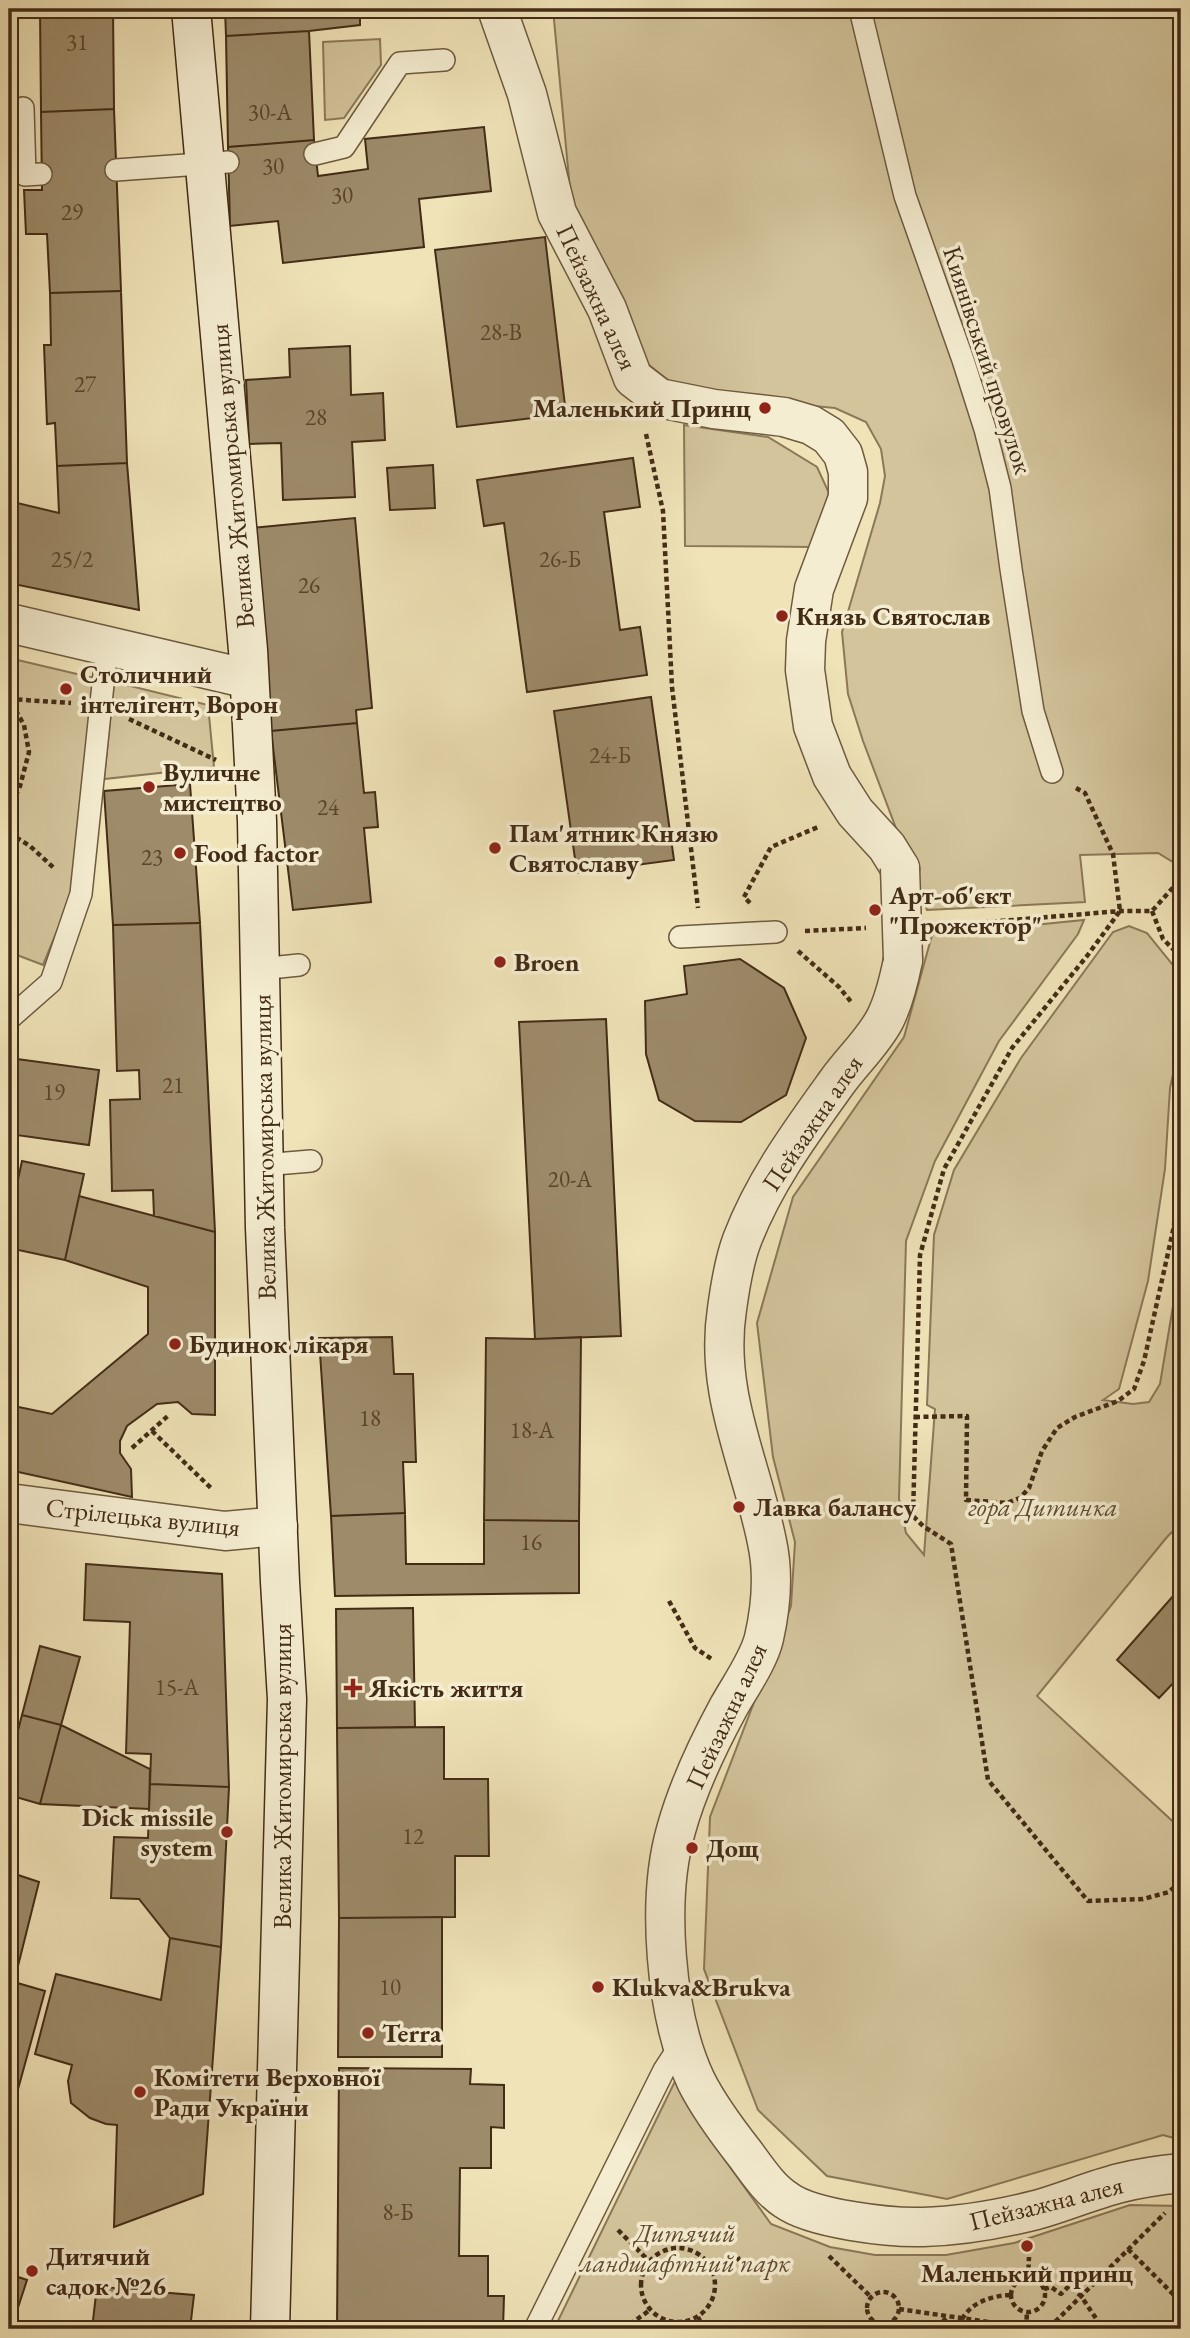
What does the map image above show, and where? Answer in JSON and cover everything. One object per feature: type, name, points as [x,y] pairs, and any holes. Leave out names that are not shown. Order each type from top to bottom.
[{"type":"street","name":"Велика Житомирська вулиця","points":[[191,9],[216,163],[257,821],[263,1165],[287,1726],[270,2329]]},
{"type":"street","name":"Пейзажна алея","points":[[497,9],[527,94],[557,213],[607,309],[633,378],[659,398],[714,409],[784,417],[811,425],[829,436],[843,454],[848,472],[848,498],[814,589],[804,670],[813,726],[832,776],[855,811],[887,847],[900,868],[904,960],[886,1018],[839,1078],[770,1179],[740,1244],[732,1283],[723,1346],[726,1386],[768,1544],[772,1593],[763,1644],[710,1742],[676,1829],[666,1876],[666,1927],[671,1986],[681,2044],[697,2083],[719,2119],[765,2180],[783,2199],[801,2209],[888,2225],[918,2227],[961,2224],[1036,2210],[1120,2183],[1181,2173]]},
{"type":"street","points":[[9,623],[248,679]]},
{"type":"street","name":"Стрілецька вулиця","points":[[9,1503],[225,1531],[278,1526]]},
{"type":"lane","name":"Киянівський провулок","points":[[860,9],[905,196],[963,360],[1000,488],[1033,711],[1052,772]]},
{"type":"lane","points":[[315,154],[344,147],[400,63],[444,60]]},
{"type":"lane","points":[[23,108],[25,175],[41,174]]},
{"type":"lane","points":[[116,170],[216,163]]},
{"type":"lane","points":[[9,1019],[51,982],[81,894],[107,646]]},
{"type":"lane","points":[[691,937],[776,932]]},
{"type":"lane","points":[[260,969],[299,965]]},
{"type":"lane","points":[[263,1165],[311,1161]]},
{"type":"lane","points":[[535,2329],[664,2070],[681,2044]]},
{"type":"path","points":[[633,378],[663,511],[672,687],[691,937]]},
{"type":"path","points":[[9,699],[24,725],[29,752],[19,790],[9,801]]},
{"type":"path","points":[[1052,772],[1085,793],[1113,854],[1120,911],[1012,1048],[944,1169],[920,1255],[913,1516],[923,1526],[951,1544],[988,1780],[1088,1901],[1143,1899],[1170,1892],[1181,1881]]},
{"type":"path","points":[[855,811],[771,847],[744,897],[776,932],[839,987],[877,1032]]},
{"type":"path","points":[[9,833],[30,846],[81,894]]},
{"type":"path","points":[[936,926],[1120,911],[1152,911],[1178,882],[1181,882]]},
{"type":"path","points":[[1152,911],[1163,939],[1181,957]]},
{"type":"path","points":[[776,932],[869,928]]},
{"type":"path","points":[[915,1417],[967,1416],[966,1500],[1007,1503],[1020,1498],[1029,1488],[1042,1451],[1058,1428],[1075,1417],[1118,1401],[1134,1389],[1144,1362],[1174,1226],[1181,1084]]},
{"type":"path","points":[[132,1448],[170,1414]]},
{"type":"path","points":[[152,1431],[213,1490]]},
{"type":"path","points":[[669,1601],[695,1648],[744,1680]]},
{"type":"path","points":[[595,2207],[649,2261]]},
{"type":"path","points":[[899,2309],[1038,2329],[1055,2322],[1138,2239]]},
{"type":"path","points":[[674,2248],[688,2249],[701,2255],[711,2266],[715,2277],[713,2300],[707,2310],[685,2322],[660,2318],[650,2310],[644,2301],[641,2281],[649,2261],[660,2252],[674,2248]]},
{"type":"path","points":[[1128,2249],[1181,2302]]},
{"type":"path","points":[[1028,2278],[1029,2256]]},
{"type":"path","points":[[711,2266],[741,2258]]},
{"type":"path","points":[[1028,2278],[1035,2279],[1044,2289],[1044,2302],[1039,2308],[1027,2312],[1015,2307],[1010,2295],[1016,2282],[1028,2278]]},
{"type":"path","points":[[1044,2289],[1051,2287],[1061,2294],[1069,2287],[1081,2296],[1103,2329]]},
{"type":"path","points":[[883,2292],[895,2297],[899,2309],[895,2320],[883,2325],[871,2320],[866,2308],[872,2297],[883,2292]]},
{"type":"path","points":[[962,2319],[968,2308],[1010,2295]]},
{"type":"path","points":[[623,2329],[650,2310]]},
{"type":"path","points":[[1026,2328],[1027,2312]]},
{"type":"path","points":[[938,2329],[947,2316]]},
{"type":"path","points":[[698,2317],[704,2329]]},
{"type":"path","points":[[865,2329],[871,2320]]},
{"type":"path","points":[[987,2323],[990,2329]]},
{"type":"green space","points":[[553,9],[1181,9],[1181,867],[1158,853],[1080,855],[1085,902],[927,910],[848,694],[842,632],[880,503],[885,476],[881,449],[866,422],[835,408],[686,394],[640,358],[571,200]]},
{"type":"green space","points":[[380,39],[381,65],[344,118],[325,120],[323,42]]},
{"type":"green space","points":[[684,425],[768,437],[817,467],[829,493],[814,547],[685,546]]},
{"type":"green space","points":[[9,658],[94,678],[74,890],[43,965],[9,952]]},
{"type":"green space","points":[[114,682],[208,705],[214,767],[104,779]]},
{"type":"green space","name":"гора Дитинка","points":[[1084,920],[1078,934],[999,1041],[935,1161],[906,1241],[899,1499],[906,1533],[924,1555],[935,1409],[927,1405],[934,1235],[954,1170],[1021,1058],[1113,932],[1129,926],[1147,933],[1181,975],[1181,1038],[1170,1088],[1165,1169],[1148,1281],[1119,1389],[1103,1400],[1133,1404],[1149,1402],[1160,1384],[1181,1258],[1181,1523],[1037,1696],[1181,1829],[1181,2140],[1163,2135],[947,2199],[827,2176],[758,2110],[704,1969],[710,1817],[791,1606],[795,1542],[773,1457],[757,1323],[793,1197],[904,1037],[932,935]]},
{"type":"green space","name":"Дитячий ландшафтний парк","points":[[680,2071],[725,2160],[771,2224],[830,2247],[875,2255],[946,2255],[1014,2243],[1130,2205],[1181,2206],[1181,2329],[554,2329]]},
{"type":"building","points":[[40,9],[113,9],[114,109],[41,112]]},
{"type":"building","points":[[225,9],[360,9],[360,25],[226,36]]},
{"type":"building","points":[[309,31],[314,140],[228,147],[226,36]]},
{"type":"building","points":[[114,109],[121,291],[50,293],[47,234],[26,234],[24,190],[42,190],[41,112]]},
{"type":"building","points":[[484,127],[491,191],[419,199],[424,247],[283,263],[278,221],[230,226],[228,147],[314,140],[318,176],[368,169],[365,139]]},
{"type":"building","points":[[545,237],[566,414],[457,427],[435,250]]},
{"type":"building","points":[[121,291],[127,463],[57,466],[55,423],[47,424],[44,345],[51,345],[50,293]]},
{"type":"building","points":[[350,346],[351,395],[383,393],[385,440],[352,442],[355,497],[283,500],[281,443],[249,444],[246,380],[290,377],[289,349]]},
{"type":"building","points":[[633,458],[640,507],[604,512],[620,630],[640,627],[647,675],[527,692],[504,523],[484,526],[477,480]]},
{"type":"building","points":[[127,463],[139,610],[9,583],[9,501],[59,513],[57,466]]},
{"type":"building","points":[[433,465],[435,508],[390,510],[387,468]]},
{"type":"building","points":[[355,518],[372,708],[356,710],[357,723],[271,731],[252,528]]},
{"type":"building","points":[[651,697],[674,860],[577,873],[554,711]]},
{"type":"building","points":[[357,723],[364,793],[375,792],[378,827],[364,828],[371,902],[293,910],[271,731]]},
{"type":"building","points":[[190,784],[200,923],[113,925],[104,791]]},
{"type":"building","points":[[200,923],[215,1232],[154,1216],[153,1190],[112,1191],[110,1100],[140,1099],[139,1070],[117,1071],[113,925]]},
{"type":"building","points":[[740,959],[784,988],[806,1038],[786,1095],[741,1122],[695,1121],[659,1100],[646,1054],[645,1001],[687,994],[684,966]]},
{"type":"building","points":[[606,1019],[621,1336],[535,1339],[519,1022]]},
{"type":"building","points":[[17,1059],[99,1070],[89,1145],[9,1134],[9,1114]]},
{"type":"building","points":[[22,1161],[84,1174],[65,1260],[9,1248],[9,1182],[17,1184]]},
{"type":"building","name":"Будинок лікаря","points":[[79,1196],[215,1232],[215,1415],[192,1414],[178,1402],[157,1404],[127,1426],[120,1441],[120,1453],[131,1469],[132,1497],[9,1470],[9,1405],[52,1414],[148,1334],[148,1287],[65,1260]]},
{"type":"building","points":[[392,1337],[394,1374],[413,1374],[416,1462],[403,1462],[405,1513],[331,1516],[319,1338]]},
{"type":"building","points":[[581,1337],[579,1521],[484,1520],[486,1338]]},
{"type":"building","points":[[405,1513],[406,1564],[484,1564],[484,1520],[579,1521],[579,1593],[335,1596],[331,1516]]},
{"type":"building","points":[[86,1564],[222,1574],[229,1787],[150,1784],[151,1754],[126,1753],[130,1622],[84,1620]]},
{"type":"building","points":[[1181,1587],[1181,1681],[1178,1678],[1159,1698],[1117,1660]]},
{"type":"building","points":[[413,1608],[415,1727],[337,1728],[336,1609]]},
{"type":"building","points":[[40,1646],[80,1657],[61,1725],[22,1715]]},
{"type":"building","points":[[22,1715],[61,1725],[40,1804],[9,1795],[9,1765]]},
{"type":"building","points":[[61,1725],[150,1769],[149,1809],[40,1804]]},
{"type":"building","points":[[444,1727],[444,1779],[488,1779],[489,1856],[455,1856],[455,1917],[339,1918],[337,1728]]},
{"type":"building","points":[[150,1784],[229,1787],[221,1947],[170,1938],[139,1899],[111,1898],[114,1837],[148,1838]]},
{"type":"building","points":[[9,1872],[39,1882],[14,1982],[45,1991],[9,2122]]},
{"type":"building","points":[[442,1917],[442,2057],[338,2057],[339,1918]]},
{"type":"building","name":"Комітети Верховної Ради України","points":[[170,1938],[221,1947],[203,2194],[114,2227],[117,2125],[90,2118],[71,2103],[68,2081],[72,2065],[35,2054],[56,1974],[161,2000]]},
{"type":"building","points":[[339,2068],[471,2069],[470,2084],[504,2085],[504,2128],[491,2127],[491,2168],[460,2168],[459,2256],[488,2256],[488,2296],[504,2296],[503,2329],[337,2329]]},
{"type":"building","points":[[9,2274],[27,2280],[11,2329],[9,2329]]},
{"type":"building","points":[[131,2282],[159,2285],[158,2292],[194,2295],[190,2329],[92,2329],[97,2286],[131,2290]]},
{"type":"place","name":"Маленький Принц","points":[[765,408]]},
{"type":"place","name":"Князь Святослав","points":[[782,616]]},
{"type":"place","name":"Столичний інтелігент, Ворон","points":[[66,689]]},
{"type":"place","name":"Вуличне мистецтво","points":[[149,787]]},
{"type":"place","name":"Пам'ятник Князю Святославу","points":[[495,848]]},
{"type":"place","name":"Food factor","points":[[180,853]]},
{"type":"place","name":"Арт-об'єкт \"Прожектор\"","points":[[875,910]]},
{"type":"place","name":"Broen","points":[[500,962]]},
{"type":"place","name":"Будинок лікаря","points":[[175,1344]]},
{"type":"place","name":"Лавка балансу","points":[[739,1507]]},
{"type":"place","name":"Якість життя","points":[[353,1688]]},
{"type":"place","name":"Dick missile system","points":[[227,1832]]},
{"type":"place","name":"Дощ","points":[[692,1848]]},
{"type":"place","name":"Klukva&Brukva","points":[[598,1987]]},
{"type":"place","name":"Terra","points":[[368,2033]]},
{"type":"place","name":"Комітети Верховної Ради України","points":[[140,2092]]},
{"type":"place","name":"Маленький принц","points":[[1027,2246]]},
{"type":"place","name":"Дитячий садок №26","points":[[32,2271]]}]
